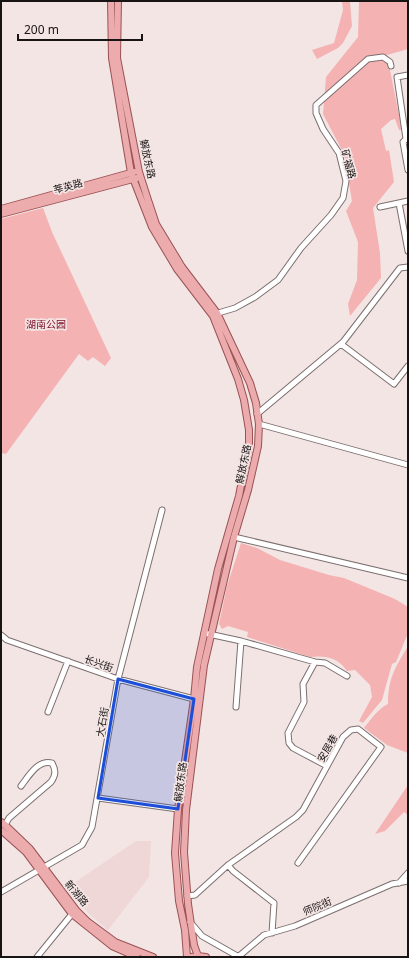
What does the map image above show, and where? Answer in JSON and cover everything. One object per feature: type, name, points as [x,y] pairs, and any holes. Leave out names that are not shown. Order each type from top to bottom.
[{"type":"main road","name":"解放东路","points":[[110,1],[112,58],[132,176],[152,227],[177,269],[215,314],[238,379],[248,422],[249,443],[239,496],[218,569],[197,667],[194,699],[178,809],[175,853],[179,901],[185,930],[187,957]]},
{"type":"main road","name":"解放东路","points":[[118,1],[117,58],[140,175],[156,224],[182,267],[215,314],[250,383],[259,424],[258,446],[248,490],[234,537],[204,666],[186,810],[184,852],[187,896],[194,945],[194,956]]},
{"type":"main road","name":"莘英路","points":[[1,209],[140,175]]},
{"type":"main road","name":"莘英路","points":[[1,214],[132,176]]},
{"type":"main road","name":"新湖路","points":[[3,827],[42,869],[74,912],[112,946],[137,957]]},
{"type":"main road","name":"新湖路","points":[[74,912],[115,942],[153,957]]},
{"type":"main road","points":[[194,956],[206,957]]},
{"type":"street","name":"矿福路","points":[[215,314],[235,308],[255,297],[278,280],[343,198],[346,182],[339,153],[323,129],[316,113],[316,105],[368,59],[383,57],[390,62],[392,66]]},
{"type":"street","points":[[408,75],[396,76],[407,139],[403,142],[408,170]]},
{"type":"street","points":[[380,207],[408,201]]},
{"type":"street","points":[[399,203],[408,251]]},
{"type":"street","points":[[257,414],[341,344],[400,268],[408,267]]},
{"type":"street","points":[[341,344],[394,384],[408,366]]},
{"type":"street","points":[[259,424],[408,464]]},
{"type":"street","name":"大石街","points":[[1,892],[82,846],[92,827],[118,680],[162,510]]},
{"type":"street","points":[[234,537],[408,578]]},
{"type":"street","points":[[204,633],[241,641],[315,662],[325,663],[347,676]]},
{"type":"street","name":"长兴街","points":[[1,635],[7,640],[118,680],[194,699]]},
{"type":"street","points":[[236,707],[241,641]]},
{"type":"street","points":[[48,712],[68,662]]},
{"type":"street","points":[[315,662],[304,684],[304,702],[288,733],[290,743],[293,748],[327,766]]},
{"type":"street","name":"安居巷","points":[[187,896],[195,895],[228,865],[296,817],[303,810],[343,737],[351,730],[358,729],[381,747],[298,863]]},
{"type":"street","points":[[3,827],[8,818],[51,782],[55,776],[55,769],[52,763],[47,761],[40,764],[21,786]]},
{"type":"street","points":[[98,798],[178,809]]},
{"type":"street","points":[[228,865],[233,871],[274,903],[272,933]]},
{"type":"street","points":[[399,883],[408,873]]},
{"type":"street","name":"师院街","points":[[238,957],[264,935],[295,926],[392,884],[408,881]]},
{"type":"street","points":[[37,957],[74,912]]},
{"type":"street","points":[[190,922],[202,936],[238,957]]},
{"type":"highlighted area","points":[[118,679],[194,699],[178,809],[98,798]]},
{"type":"shaded area","points":[[136,841],[151,841],[149,877],[108,930],[88,913],[68,887]]},
{"type":"green space","points":[[342,1],[350,1],[352,26],[343,43],[338,48],[317,59],[312,50],[334,43],[343,10]]},
{"type":"green space","points":[[359,1],[408,1],[408,49],[387,55],[402,130],[399,130],[395,119],[391,120],[381,129],[386,151],[389,150],[394,182],[373,208],[380,253],[381,278],[350,316],[348,304],[357,280],[358,242],[346,211],[352,201],[344,154],[323,114],[326,77],[358,37]]},
{"type":"green space","name":"湖南公园","points":[[43,208],[52,232],[111,358],[105,366],[93,357],[88,361],[79,354],[6,454],[1,453],[1,219]]},
{"type":"green space","points":[[241,543],[257,548],[280,560],[344,578],[395,599],[408,607],[408,633],[396,662],[392,664],[382,700],[363,723],[359,721],[372,697],[370,685],[355,670],[347,671],[340,663],[331,658],[310,657],[247,637],[248,632],[228,626],[222,629],[219,624],[227,586]]},
{"type":"green space","points":[[407,648],[408,753],[387,745],[364,728],[378,711],[388,704],[389,688],[393,675]]},
{"type":"green space","points":[[408,785],[408,815],[404,812],[385,831],[375,834]]}]
